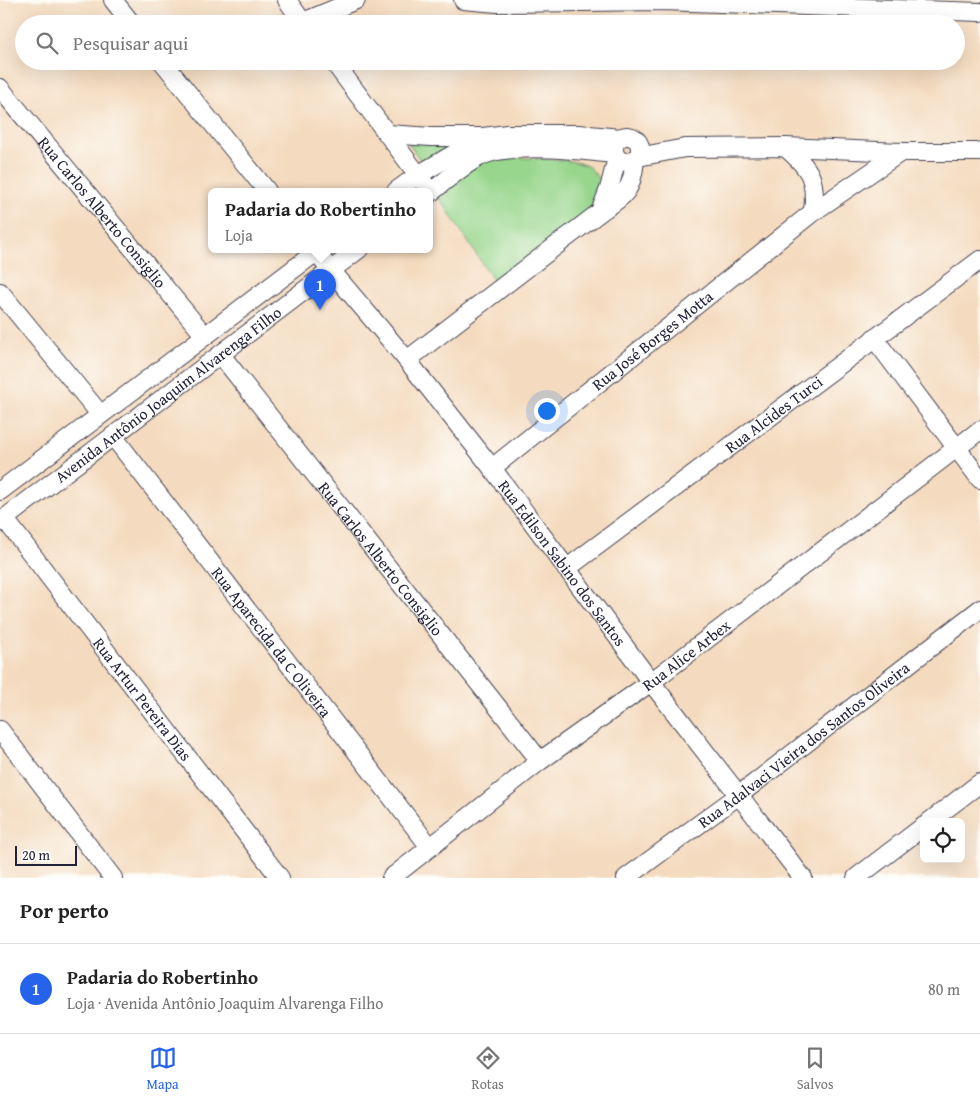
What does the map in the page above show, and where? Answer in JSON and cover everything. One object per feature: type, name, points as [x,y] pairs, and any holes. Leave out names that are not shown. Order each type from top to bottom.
[{"type":"street","points":[[113,0],[125,15]]},
{"type":"street","points":[[287,0],[298,15]]},
{"type":"street","points":[[322,15],[356,0]]},
{"type":"street","points":[[463,0],[662,1],[980,12]]},
{"type":"street","points":[[169,70],[265,188]]},
{"type":"street","points":[[340,70],[427,188]]},
{"type":"street","name":"Rua Carlos Alberto Consiglio","points":[[0,88],[205,336]]},
{"type":"street","points":[[388,134],[431,137],[483,137],[507,134],[622,147],[785,147],[901,152],[980,152]]},
{"type":"street","points":[[400,188],[418,175],[483,137]]},
{"type":"street","points":[[433,191],[474,160],[484,155],[506,149],[576,142]]},
{"type":"street","points":[[622,147],[623,162],[685,148]]},
{"type":"street","points":[[600,212],[622,147]]},
{"type":"street","points":[[785,147],[802,162],[812,179],[815,196],[813,212]]},
{"type":"street","name":"Rua José Borges Motta","points":[[492,468],[813,212],[901,152]]},
{"type":"street","points":[[407,360],[600,212],[623,197],[631,185],[636,159]]},
{"type":"street","name":"Avenida Antônio Joaquim Alvarenga Filho","points":[[0,491],[312,253]]},
{"type":"street","name":"Rua Edilson Sabino dos Santos","points":[[318,253],[331,271],[407,360],[492,468],[651,682],[803,878]]},
{"type":"street","name":"Avenida Antônio Joaquim Alvarenga Filho","points":[[2,520],[354,253]]},
{"type":"street","name":"Rua Alcides Turci","points":[[566,569],[980,260]]},
{"type":"street","points":[[0,292],[100,414]]},
{"type":"street","points":[[874,338],[980,479]]},
{"type":"street","name":"Rua Carlos Alberto Consiglio","points":[[221,355],[540,761]]},
{"type":"street","name":"Rua Alice Arbex","points":[[391,878],[540,761],[651,682],[980,430]]},
{"type":"street","name":"Rua Aparecida da C Oliveira","points":[[113,436],[430,847]]},
{"type":"street","name":"Rua Artur Pereira Dias","points":[[2,520],[280,878]]},
{"type":"street","name":"Rua Adalvaci Vieira dos Santos Oliveira","points":[[626,878],[739,795],[980,609]]},
{"type":"street","points":[[0,730],[113,878]]},
{"type":"street","points":[[935,818],[980,783]]},
{"type":"street","points":[[856,878],[920,829]]},
{"type":"green space","points":[[408,142],[463,147],[424,166]]},
{"type":"green space","points":[[514,157],[560,160],[585,165],[593,171],[602,186],[594,211],[495,283],[438,196],[485,158]]},
{"type":"place","name":"Padaria do Robertinho","points":[[320,310]]}]
